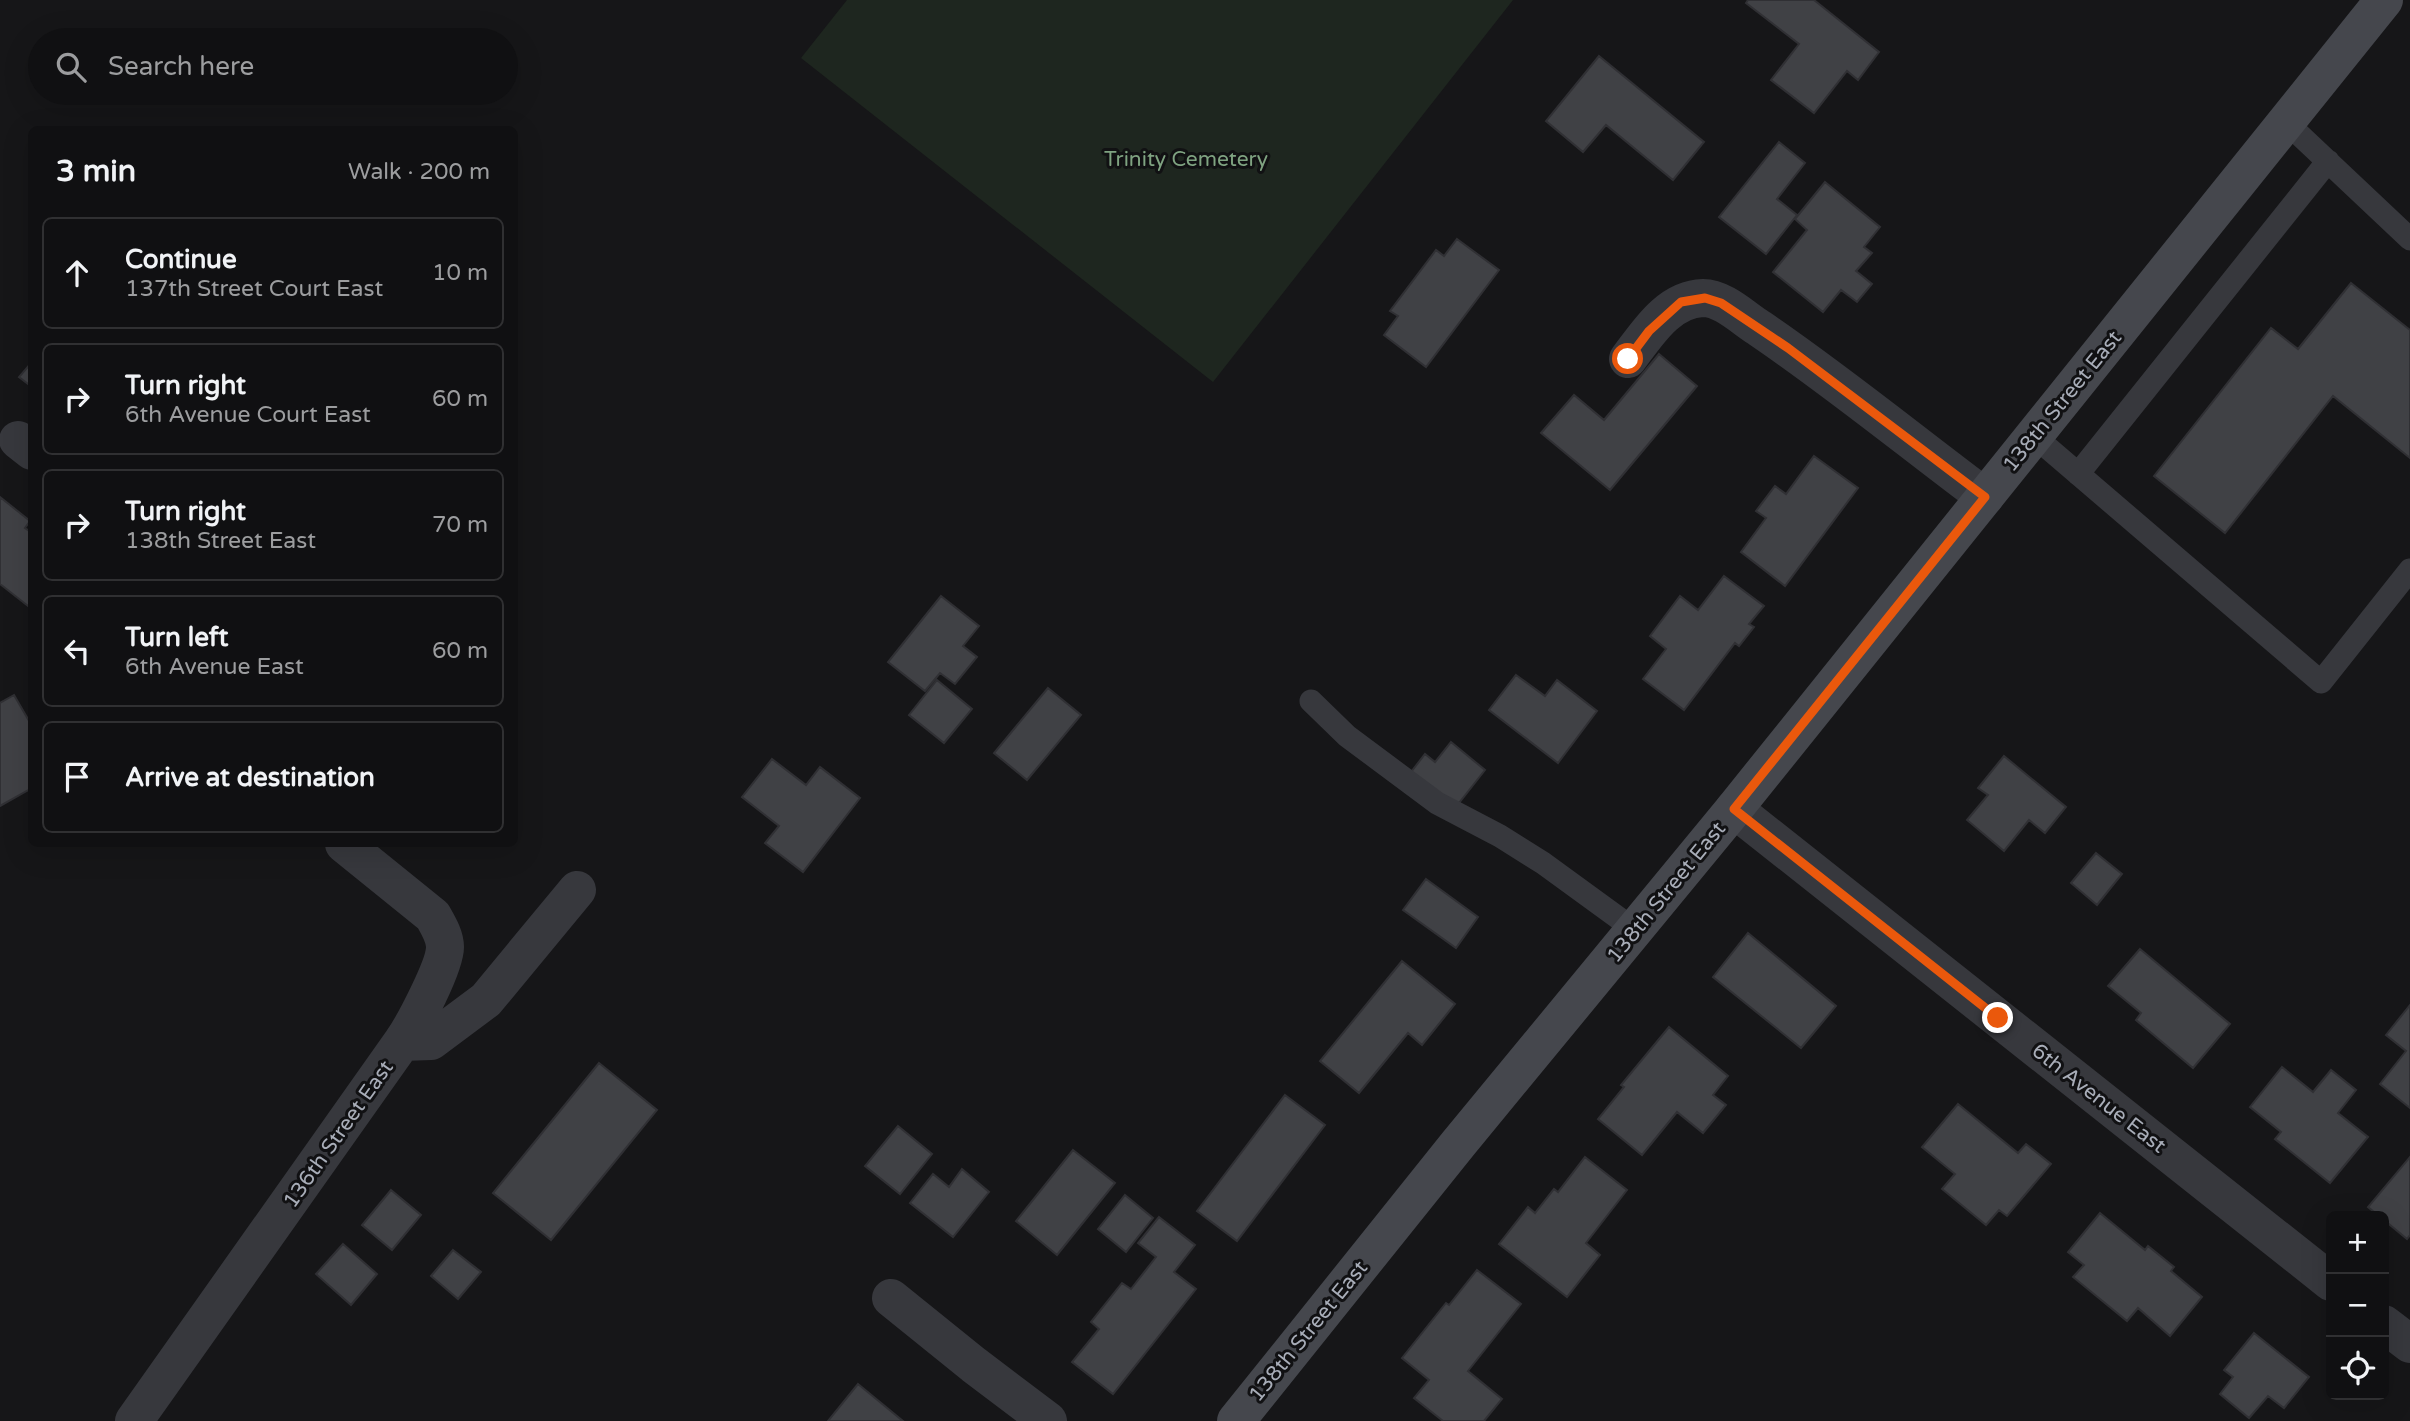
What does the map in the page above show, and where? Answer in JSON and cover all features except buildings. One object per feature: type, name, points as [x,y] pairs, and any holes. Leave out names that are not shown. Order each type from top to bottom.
[{"type":"street","name":"138th Street East","points":[[1236,1421],[1458,1144],[1734,809],[2384,0]]},
{"type":"street","points":[[1628,359],[1649,331],[1681,302],[1705,298],[1721,303],[1788,348],[1985,497]]},
{"type":"street","name":"6th Avenue East","points":[[1734,809],[2326,1278]]},
{"type":"street","points":[[348,847],[432,916],[440,928],[445,946],[439,967],[411,1030],[402,1042]]},
{"type":"street","name":"136th Street East","points":[[134,1421],[402,1042],[432,1041],[486,1000],[577,890]]},
{"type":"street","points":[[891,1298],[1048,1421]]},
{"type":"street","points":[[2389,1328],[2410,1344]]},
{"type":"lane","points":[[2286,122],[2410,239]]},
{"type":"lane","points":[[2078,474],[2328,161]]},
{"type":"lane","points":[[2034,436],[2321,682],[2410,570]]},
{"type":"lane","points":[[1311,701],[1347,736],[1437,803],[1543,863],[1635,930]]},
{"type":"green space","name":"Trinity Cemetery","points":[[847,0],[1513,0],[1213,382],[801,58]]},
{"type":"route","points":[[1628,359],[1649,331],[1681,302],[1705,298],[1721,303],[1788,348],[1985,497],[1734,809],[1998,1018]]}]
